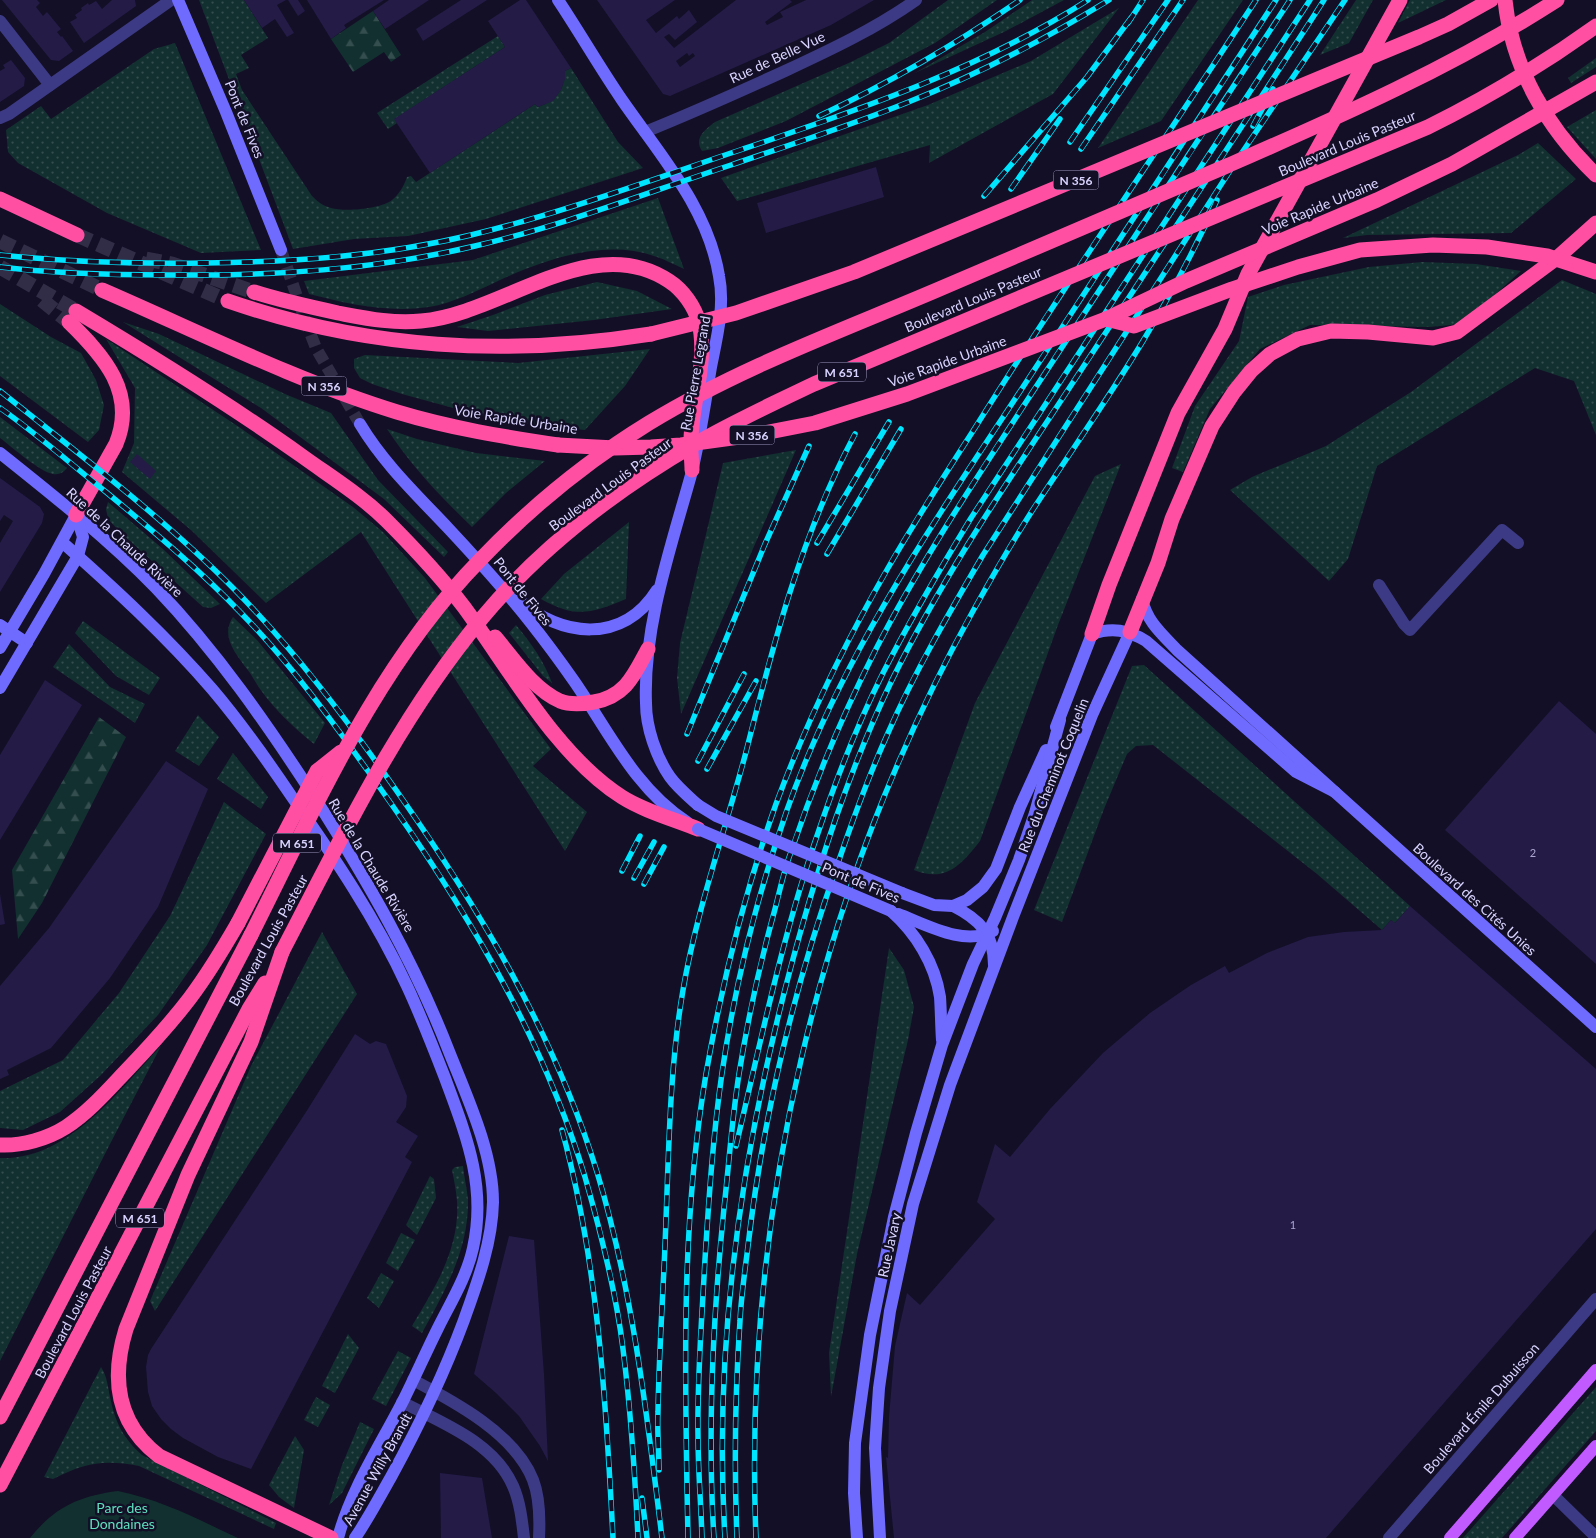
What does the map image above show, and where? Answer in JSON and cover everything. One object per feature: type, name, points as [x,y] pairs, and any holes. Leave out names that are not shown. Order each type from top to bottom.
[{"type":"highway","points":[[1092,634],[1109,585],[1172,426],[1225,329],[1248,274],[1400,0]]},
{"type":"highway","name":"N 356","points":[[228,301],[290,320],[353,334],[413,343],[453,346],[535,346],[612,340],[651,334],[736,313],[854,272],[1420,37],[1491,0]]},
{"type":"highway","points":[[1505,0],[1510,32],[1530,87],[1548,119],[1580,159],[1596,175]]},
{"type":"highway","name":"Boulevard Louis Pasteur","points":[[0,1417],[251,935],[344,750],[382,688],[433,614],[479,561],[544,498],[601,454],[653,421],[716,386],[1319,126],[1429,74],[1557,0]]},
{"type":"highway","name":"Boulevard Louis Pasteur","points":[[0,1485],[249,1009],[282,952],[371,782],[403,729],[448,662],[482,618],[534,563],[576,526],[620,493],[696,444],[814,384],[1428,127],[1514,80],[1596,26]]},
{"type":"highway","name":"Voie Rapide Urbaine","points":[[102,290],[295,375],[355,398],[434,422],[493,435],[558,445],[615,448],[674,445],[736,438],[785,430],[907,394],[1106,319],[1186,281],[1412,184],[1520,127],[1596,82]]},
{"type":"highway","points":[[0,199],[77,234]]},
{"type":"highway","points":[[1130,632],[1158,563],[1172,520],[1212,426],[1234,392],[1251,371],[1270,354],[1298,340],[1331,331],[1368,332],[1433,338],[1457,332],[1558,257],[1596,224]]},
{"type":"highway","points":[[1106,319],[1134,326],[1200,300],[1279,273],[1360,250],[1433,245],[1487,247],[1547,256],[1596,272]]},
{"type":"highway","points":[[254,292],[304,306],[368,318],[406,322],[422,321],[466,312],[574,270],[614,265],[631,265],[647,269],[661,275],[676,285],[694,309],[699,322],[701,353],[691,439],[692,470]]},
{"type":"highway","points":[[76,515],[116,444],[120,434],[123,402],[109,368],[73,316],[218,399],[284,443],[373,508],[402,536],[463,606],[535,708],[566,746],[592,773],[622,797],[698,829]]},
{"type":"highway","points":[[463,606],[484,624],[536,683],[560,700],[570,703],[588,703],[610,698],[620,691],[636,673],[648,649]]},
{"type":"highway","points":[[0,1145],[26,1143],[64,1128],[81,1116],[107,1092],[156,1040],[208,973],[238,923],[317,771],[344,750]]},
{"type":"highway","points":[[282,952],[251,1042],[188,1175],[126,1329],[120,1348],[117,1385],[121,1403],[129,1422],[138,1437],[159,1456],[331,1538]]},
{"type":"main road","name":"Pont de Fives","points":[[178,0],[282,250]]},
{"type":"main road","name":"Rue Pierre Legrand","points":[[558,0],[616,92],[687,193],[704,224],[715,257],[721,288],[720,315],[692,470],[662,584],[648,649],[646,704],[649,726],[654,742],[669,776],[677,787],[698,805]]},
{"type":"main road","name":"Pont de Fives","points":[[360,424],[394,472],[489,572],[531,623],[574,681],[627,763],[649,789],[684,820],[698,829],[891,911],[953,934],[963,936],[987,934],[1013,917]]},
{"type":"main road","name":"Rue de la Chaude Rivière","points":[[0,453],[124,557],[162,595],[217,659],[266,724],[327,818],[385,914],[440,1027],[480,1137],[489,1169],[493,1198],[491,1231],[484,1262],[451,1356],[424,1414]]},
{"type":"main road","points":[[0,648],[5,628],[62,542],[76,515]]},
{"type":"main road","points":[[0,688],[78,556],[83,536],[76,515]]},
{"type":"main road","name":"Rue de la Chaude Rivière","points":[[62,542],[136,609],[182,656],[214,691],[253,741],[319,834],[357,896],[395,962],[427,1030],[469,1144],[474,1164],[478,1198],[476,1230],[472,1251],[459,1288],[402,1402]]},
{"type":"main road","points":[[489,572],[524,604],[552,622],[570,628],[586,630],[616,626],[631,618],[650,602],[662,584]]},
{"type":"main road","name":"Boulevard des Cités Unies","points":[[1142,599],[1144,611],[1149,619],[1177,650],[1596,1027]]},
{"type":"main road","points":[[5,628],[26,643]]},
{"type":"main road","points":[[1092,634],[1110,630],[1130,632]]},
{"type":"main road","name":"Rue du Cheminot Coquelin","points":[[1009,931],[1092,715],[1130,632]]},
{"type":"main road","name":"Boulevard des Cités Unies","points":[[1130,632],[1146,641],[1296,772],[1335,792]]},
{"type":"main road","name":"Rue du Cheminot Coquelin","points":[[953,906],[967,900],[990,880],[1001,858],[1020,807],[1060,720],[1092,634]]},
{"type":"main road","name":"Rue du Cheminot Coquelin","points":[[973,964],[1015,868],[1035,813],[1060,720]]},
{"type":"main road","name":"Pont de Fives","points":[[698,805],[716,816],[902,893],[934,905],[953,906]]},
{"type":"main road","name":"Rue Javary","points":[[953,906],[974,918],[987,934],[994,956],[994,971]]},
{"type":"main road","name":"Rue Javary","points":[[891,911],[905,923],[925,952],[935,978],[940,997],[942,1045]]},
{"type":"main road","name":"Rue Javary","points":[[880,1538],[875,1430],[878,1388],[892,1303],[908,1224],[921,1174],[950,1086],[1009,931]]},
{"type":"main road","name":"Rue Javary","points":[[857,1538],[854,1493],[855,1443],[869,1343],[894,1217],[942,1045],[973,964]]},
{"type":"main road","points":[[1450,1538],[1596,1370]]},
{"type":"main road","name":"Avenue Willy Brandt","points":[[338,1538],[348,1505],[402,1402]]},
{"type":"main road","name":"Avenue Willy Brandt","points":[[355,1538],[424,1414]]},
{"type":"main road","points":[[1515,1538],[1596,1446]]},
{"type":"street","points":[[0,118],[9,114],[171,0]]},
{"type":"street","name":"Rue de Belle Vue","points":[[645,132],[837,46],[916,0]]},
{"type":"street","points":[[0,21],[50,85]]},
{"type":"street","points":[[1378,585],[1410,630],[1502,530],[1518,543]]},
{"type":"street","name":"Boulevard Émile Dubuisson","points":[[1388,1538],[1596,1299]]},
{"type":"street","points":[[413,1380],[467,1410],[499,1436],[518,1455],[536,1490],[539,1538]]},
{"type":"street","points":[[402,1402],[482,1446],[501,1464],[514,1486],[524,1538]]},
{"type":"street","points":[[1553,1495],[1596,1537]]},
{"type":"green space","points":[[199,0],[244,0],[268,38],[241,55],[249,68],[236,74],[242,90],[312,196],[328,207],[354,210],[372,208],[387,203],[403,187],[407,177],[411,176],[416,182],[535,104],[538,107],[549,102],[561,89],[565,78],[565,71],[571,68],[618,142],[643,168],[486,219],[408,236],[354,239],[293,249]]},
{"type":"green space","points":[[948,0],[997,0],[935,43],[786,121],[718,148],[702,151],[699,142],[700,138],[715,122],[851,62],[889,43]]},
{"type":"green space","points":[[1032,0],[1064,0],[1006,31],[915,73],[985,32]]},
{"type":"green space","points":[[1198,0],[1243,0],[1161,121],[1098,148]]},
{"type":"green space","points":[[1356,0],[1373,0],[1349,43],[1320,55]]},
{"type":"green space","points":[[1410,0],[1446,0],[1398,23]]},
{"type":"green space","points":[[1119,8],[1053,94],[929,163],[930,145],[737,201],[721,178],[928,105],[1031,61]]},
{"type":"green space","points":[[373,11],[401,55],[391,62],[384,52],[353,72],[331,39]]},
{"type":"green space","points":[[498,36],[505,47],[395,119],[397,123],[388,129],[377,113]]},
{"type":"green space","points":[[175,43],[261,250],[201,253],[107,213],[18,163],[8,152],[6,130],[41,106],[51,119],[154,49]]},
{"type":"green space","points":[[1596,58],[1596,67],[1571,83],[1568,78]]},
{"type":"green space","points":[[1596,110],[1596,159],[1567,127]]},
{"type":"green space","points":[[1538,143],[1576,179],[1511,233],[1367,235],[1343,238],[1518,155]]},
{"type":"green space","points":[[658,198],[684,269],[660,258],[637,252],[597,250],[556,258],[518,272],[456,300],[414,309],[369,306],[309,294],[304,281],[473,260]]},
{"type":"green space","points":[[1422,262],[1476,264],[1521,271],[1463,324],[1429,327],[1310,325],[1260,349],[1210,409],[1183,472],[1172,468],[1195,406],[1239,341],[1248,297],[1284,285],[1369,267]]},
{"type":"green space","points":[[1562,280],[1596,294],[1596,435],[1574,381],[1535,368],[1377,466],[1348,559],[1329,581],[1230,490],[1252,477],[1326,446],[1411,392]]},
{"type":"green space","points":[[597,282],[637,291],[672,309],[594,320],[488,331],[457,327],[545,295]]},
{"type":"green space","points":[[0,304],[51,337],[81,353],[96,380],[104,405],[99,430],[88,442],[0,376]]},
{"type":"green space","points":[[123,322],[159,334],[285,394],[331,413],[378,480],[448,552],[444,557],[384,499],[261,408]]},
{"type":"green space","points":[[106,339],[239,427],[353,507],[383,532],[425,578],[551,749],[533,766],[587,812],[565,851],[361,532],[266,603],[192,531],[122,472],[134,443],[135,388]]},
{"type":"green space","points":[[650,349],[625,386],[585,430],[535,425],[486,417],[372,384],[360,378],[354,368],[354,359],[365,355],[518,363]]},
{"type":"green space","points":[[0,417],[67,468],[61,473],[53,474],[26,459],[0,438]]},
{"type":"green space","points":[[387,429],[417,439],[476,453],[545,461],[506,493],[472,527],[426,480]]},
{"type":"green space","points":[[796,450],[681,714],[677,678],[680,643],[723,463]]},
{"type":"green space","points":[[1121,464],[1058,625],[980,841],[959,864],[944,873],[925,873],[914,870],[975,703],[1095,476]]},
{"type":"green space","points":[[108,502],[163,549],[220,604],[211,608],[203,607],[122,534],[108,519],[106,509]]},
{"type":"green space","points":[[629,522],[626,599],[603,608],[584,612],[564,609],[541,599],[564,574]]},
{"type":"green space","points":[[233,617],[257,640],[325,723],[314,744],[272,704],[234,651],[228,631]]},
{"type":"green space","points":[[83,621],[160,678],[149,695],[116,676],[75,633]]},
{"type":"green space","points":[[516,625],[537,652],[552,683],[543,676],[509,633]]},
{"type":"green space","points":[[69,644],[110,687],[145,704],[135,723],[53,667]]},
{"type":"green space","points":[[1144,665],[1410,906],[1395,923],[1391,920],[1382,930],[1317,874],[1153,745],[1136,746],[1127,754],[1104,809],[1062,922],[1034,910],[1132,666]]},
{"type":"green space","points":[[198,715],[219,737],[199,766],[175,751]]},
{"type":"green space","points":[[99,717],[126,737],[42,903],[18,939],[12,870]]},
{"type":"green space","points":[[233,753],[268,797],[261,809],[217,779]]},
{"type":"green space","points":[[224,802],[266,834],[207,945],[158,1015],[100,1076],[60,1112],[23,1130],[0,1128],[0,1091],[63,1060],[119,993],[170,916]]},
{"type":"green space","points":[[322,932],[357,994],[155,1311],[150,1301],[251,1066]]},
{"type":"green space","points":[[889,948],[904,970],[914,1007],[908,1040],[857,1254],[831,1397],[829,1353]]},
{"type":"green space","points":[[161,1046],[0,1361],[0,1158],[25,1156],[48,1148],[70,1135],[110,1102]]},
{"type":"green space","points":[[463,1166],[468,1200],[467,1218],[460,1253],[447,1285],[422,1333],[412,1326],[437,1282],[450,1251],[457,1219],[456,1189],[452,1170],[455,1167]]},
{"type":"green space","points":[[430,1176],[434,1179],[436,1198],[417,1235],[406,1225]]},
{"type":"green space","points":[[401,1233],[415,1240],[398,1271],[386,1263]]},
{"type":"green space","points":[[381,1273],[394,1281],[379,1308],[367,1298]]},
{"type":"green space","points":[[348,1334],[359,1348],[335,1393],[322,1386]]},
{"type":"green space","points":[[398,1351],[411,1358],[386,1406],[372,1399]]},
{"type":"green space","points":[[101,1367],[106,1378],[117,1422],[125,1436],[142,1455],[276,1523],[274,1529],[139,1466],[115,1463],[95,1464],[75,1469],[53,1479],[44,1477]]},
{"type":"green space","points":[[1596,1387],[1596,1431],[1502,1538],[1463,1538]]},
{"type":"green space","points":[[316,1397],[330,1405],[318,1427],[304,1420]]},
{"type":"green space","points":[[360,1422],[374,1429],[342,1493],[329,1505],[342,1465]]},
{"type":"green space","points":[[295,1436],[304,1450],[294,1508],[279,1497],[269,1485]]},
{"type":"green space","name":"Parc des Dondaines","points":[[118,1491],[150,1499],[238,1538],[30,1538],[49,1518],[69,1505],[91,1496]]},
{"type":"building","points":[[2,0],[37,0],[40,3],[36,7],[43,16],[47,12],[61,29],[57,32],[73,51],[59,61],[51,60]]},
{"type":"building","points":[[112,0],[135,0],[136,6],[84,43],[70,22],[77,18],[75,15],[88,3],[89,5],[96,1],[102,9]]},
{"type":"building","points":[[244,0],[286,0],[277,5],[294,33],[287,37],[275,19],[262,28]]},
{"type":"building","points":[[288,0],[298,0],[305,11],[298,16]]},
{"type":"building","points":[[307,0],[384,0],[344,25],[346,28],[331,39]]},
{"type":"building","points":[[389,0],[429,0],[385,29],[373,11]]},
{"type":"building","points":[[461,0],[487,0],[423,41],[416,29]]},
{"type":"building","points":[[520,0],[526,0],[571,68],[565,71],[565,79],[561,90],[553,101],[538,107],[535,104],[430,173],[394,119],[505,47],[488,21]]},
{"type":"building","points":[[597,0],[675,0],[646,20],[656,33],[677,16],[679,19],[689,10],[697,22],[675,40],[669,34],[664,37],[674,48],[736,0],[790,0],[792,2],[765,22],[767,25],[783,17],[780,12],[806,0],[874,0],[831,25],[670,96],[663,94]],"holes":[[[687,53],[689,56],[693,53],[695,56],[680,67],[676,61]]]},
{"type":"building","points":[[11,60],[25,78],[24,86],[0,102],[0,71],[5,68],[3,65]]},
{"type":"building","points":[[876,167],[884,197],[766,233],[757,203]]},
{"type":"building","points":[[137,454],[156,471],[150,479],[130,462]]},
{"type":"building","points":[[0,478],[40,507],[44,514],[42,523],[0,592],[0,543],[13,521],[4,515],[0,521]]},
{"type":"building","points":[[45,680],[82,705],[0,840],[0,755]]},
{"type":"building","points":[[1559,701],[1596,734],[1596,964],[1445,830]]},
{"type":"building","points":[[166,761],[208,789],[158,907],[110,978],[51,1048],[7,1070],[9,1075],[0,1079],[0,986],[49,928]]},
{"type":"building","points":[[0,894],[5,924],[0,925]]},
{"type":"building","points":[[1410,906],[1596,1069],[1596,1229],[1326,1538],[894,1538],[886,1457],[888,1458],[889,1417],[895,1346],[907,1293],[920,1305],[995,1219],[977,1202],[995,1144],[1010,1157],[1050,1109],[1103,1053],[1150,1013],[1191,985],[1225,966],[1229,973],[1267,953],[1308,937],[1344,932],[1382,930],[1391,920],[1395,923]]},
{"type":"building","points":[[355,1034],[370,1044],[376,1041],[386,1044],[407,1096],[406,1107],[396,1122],[418,1136],[405,1157],[412,1162],[251,1469],[218,1457],[183,1438],[161,1419],[152,1406],[148,1392],[146,1367],[148,1355]]},
{"type":"building","points":[[509,1236],[534,1240],[544,1374],[548,1461],[519,1416],[474,1374]]},
{"type":"building","points":[[440,1473],[482,1478],[492,1538],[441,1538]]},
{"type":"tunnel","points":[[77,235],[228,301]]},
{"type":"tunnel","points":[[0,241],[102,290]]},
{"type":"tunnel","points":[[281,250],[316,348],[360,424]]},
{"type":"tunnel","points":[[146,259],[172,264],[254,292]]},
{"type":"tunnel","points":[[0,267],[76,311]]},
{"type":"tunnel","points":[[42,300],[69,322]]},
{"type":"railway","points":[[819,116],[922,62],[1020,0]]},
{"type":"railway","points":[[0,255],[128,263],[272,261],[372,253],[471,235],[608,195],[876,102],[920,85],[1006,46],[1088,0]]},
{"type":"railway","points":[[0,267],[63,273],[126,275],[285,273],[399,261],[475,246],[540,229],[604,208],[884,111],[984,69],[1035,43],[1109,0]]},
{"type":"railway","points":[[1128,23],[1143,0]]},
{"type":"railway","points":[[1070,142],[1168,0]]},
{"type":"railway","points":[[1081,149],[1183,0]]},
{"type":"railway","points":[[688,1538],[686,1306],[688,1248],[698,1132],[706,1074],[727,972],[744,904],[776,804],[827,684],[898,550],[1042,323],[1256,0]]},
{"type":"railway","points":[[702,1538],[698,1449],[699,1370],[708,1213],[716,1120],[727,1040],[740,973],[766,875],[787,810],[809,754],[834,699],[891,593],[955,490],[1276,0]]},
{"type":"railway","points":[[714,1538],[711,1456],[712,1373],[720,1249],[732,1124],[750,1011],[764,950],[786,866],[809,800],[841,724],[876,649],[930,552],[969,489],[1290,0]]},
{"type":"railway","points":[[736,1146],[773,987],[806,869],[841,770],[883,673],[971,518],[1310,0]]},
{"type":"railway","points":[[725,1538],[722,1465],[723,1392],[735,1246],[746,1173],[759,1101],[793,959],[824,852],[862,748],[876,714],[911,642],[975,532],[1324,0]]},
{"type":"railway","points":[[737,1538],[736,1430],[740,1313],[761,1155],[793,1007],[822,911],[868,781],[909,687],[983,555],[1233,166],[1345,0]]},
{"type":"railway","points":[[984,196],[1087,77],[1131,18]]},
{"type":"railway","points":[[1253,126],[1273,89]]},
{"type":"railway","points":[[1011,189],[1060,119]]},
{"type":"railway","points":[[756,1538],[755,1418],[762,1298],[778,1178],[801,1060],[832,943],[871,829],[918,718],[973,611],[1032,511],[1143,341],[1182,272],[1217,200]]},
{"type":"railway","points":[[0,391],[91,463],[180,538],[258,614],[300,662],[359,738],[427,835],[485,926],[512,973],[559,1070],[597,1172],[610,1217],[629,1308],[644,1400],[662,1538]]},
{"type":"railway","points":[[0,408],[54,449],[176,551],[210,582],[260,633],[326,714],[406,824],[496,969],[546,1070],[567,1123],[585,1177],[602,1241],[612,1284],[623,1349],[638,1538]]},
{"type":"railway","points":[[817,543],[889,422]]},
{"type":"railway","points":[[827,554],[901,429]]},
{"type":"railway","points":[[659,1470],[659,1388],[669,1133],[675,1047],[683,990],[704,900],[791,590],[819,511],[855,434]]},
{"type":"railway","points":[[687,734],[765,544],[809,446]]},
{"type":"railway","points":[[698,761],[744,674]]},
{"type":"railway","points":[[707,769],[756,681]]},
{"type":"railway","points":[[622,871],[640,836]]},
{"type":"railway","points":[[634,878],[654,842]]},
{"type":"railway","points":[[644,884],[664,847]]},
{"type":"railway","points":[[562,1130],[584,1230],[592,1281],[603,1384],[613,1538]]},
{"type":"railway","points":[[642,1498],[647,1538]]}]
